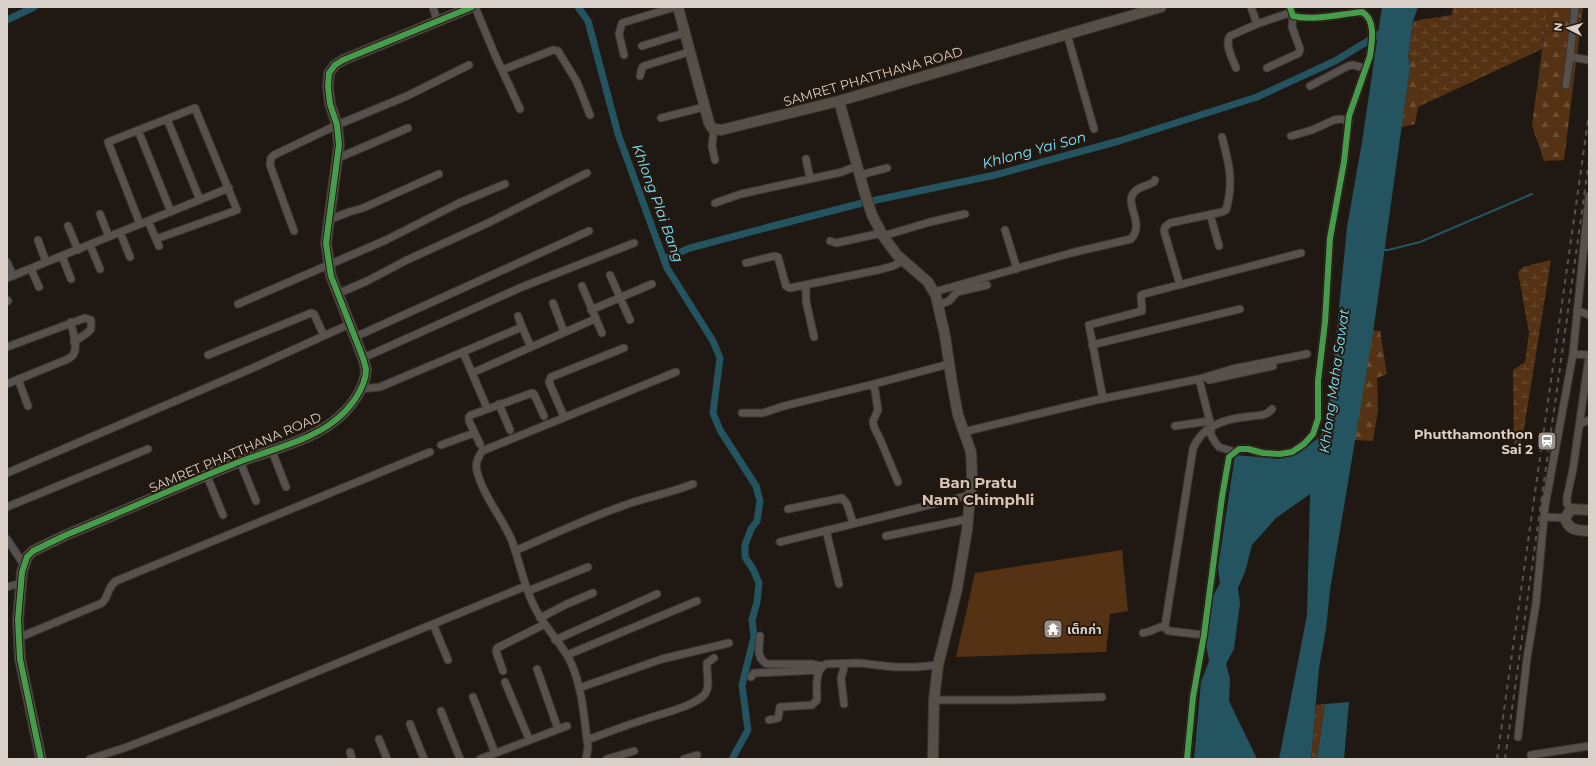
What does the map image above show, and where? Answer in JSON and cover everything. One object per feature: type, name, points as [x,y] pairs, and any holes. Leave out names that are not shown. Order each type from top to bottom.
[{"type":"street","points":[[433,7],[437,21]]},
{"type":"street","name":"SAMRET PHATTHANA ROAD","points":[[41,759],[23,676],[18,638],[21,583],[27,557],[40,547],[240,462],[272,451],[322,429],[334,422],[353,401],[364,380],[366,369],[331,276],[326,243],[339,145],[337,124],[330,104],[328,73],[335,65],[343,60],[472,7]]},
{"type":"street","points":[[475,7],[520,109]]},
{"type":"street","points":[[624,55],[619,34],[622,24],[676,7],[704,107],[709,123],[714,129],[712,146],[715,160]]},
{"type":"street","name":"SAMRET PHATTHANA ROAD","points":[[714,129],[726,129],[838,101],[1161,7]]},
{"type":"street","points":[[1251,7],[1257,24]]},
{"type":"street","points":[[1566,85],[1575,7]]},
{"type":"street","points":[[1187,759],[1193,697],[1204,636],[1222,497],[1229,457],[1240,449],[1280,454],[1292,452],[1304,444],[1313,434],[1318,419],[1318,381],[1325,322],[1330,238],[1344,162],[1349,121],[1365,66],[1370,56],[1371,22],[1366,10],[1362,12],[1331,16],[1300,18],[1291,12]]},
{"type":"street","points":[[1236,68],[1228,39],[1230,36],[1257,24],[1291,12]]},
{"type":"street","points":[[1267,68],[1299,53],[1300,49],[1292,27],[1291,12]]},
{"type":"street","points":[[642,46],[684,33]]},
{"type":"street","points":[[1067,34],[1094,129]]},
{"type":"street","points":[[502,70],[553,50],[558,51],[562,55],[577,82],[590,115]]},
{"type":"street","points":[[640,76],[644,66],[689,52]]},
{"type":"street","points":[[1570,57],[1589,60]]},
{"type":"street","points":[[294,231],[271,169],[270,162],[274,155],[337,124],[407,96],[469,65]]},
{"type":"street","points":[[1310,86],[1348,66],[1365,66]]},
{"type":"street","points":[[838,101],[865,194],[872,215],[882,235],[897,255],[928,282],[934,292],[946,336],[949,364],[958,415],[971,452],[972,476],[968,518],[957,589],[938,665],[934,700],[933,759]]},
{"type":"street","points":[[661,118],[704,107]]},
{"type":"street","points":[[140,224],[108,142],[195,108],[238,210],[157,242],[148,221]]},
{"type":"street","points":[[167,119],[200,200]]},
{"type":"street","points":[[1291,136],[1312,130],[1334,120],[1340,119],[1349,121]]},
{"type":"street","points":[[338,158],[408,128]]},
{"type":"street","points":[[138,130],[171,212]]},
{"type":"street","points":[[1180,284],[1164,231],[1165,227],[1170,223],[1226,210],[1230,193],[1230,168],[1222,137]]},
{"type":"street","points":[[806,159],[810,178]]},
{"type":"street","points":[[715,203],[741,194],[810,178],[842,172],[887,168]]},
{"type":"street","points":[[338,294],[407,260],[488,223],[587,173]]},
{"type":"street","points":[[329,220],[369,206],[439,174]]},
{"type":"street","points":[[934,292],[1071,253],[1130,239],[1135,233],[1137,226],[1131,202],[1132,196],[1139,188],[1154,182],[1155,180]]},
{"type":"street","points":[[238,304],[386,240],[459,203],[505,184]]},
{"type":"street","points":[[7,262],[10,277],[230,188]]},
{"type":"street","points":[[1518,737],[1527,658],[1536,603],[1546,499],[1573,354],[1589,196]]},
{"type":"street","points":[[100,214],[109,237]]},
{"type":"street","points":[[830,241],[836,243],[882,235],[965,214]]},
{"type":"street","points":[[1210,214],[1219,246]]},
{"type":"street","points":[[68,226],[78,250]]},
{"type":"street","points":[[1005,230],[1017,269]]},
{"type":"street","points":[[355,337],[589,231]]},
{"type":"street","points":[[120,232],[130,257]]},
{"type":"street","points":[[38,240],[46,262]]},
{"type":"street","points":[[363,358],[522,287],[634,242]]},
{"type":"street","points":[[90,244],[100,269]]},
{"type":"street","points":[[1103,399],[1092,345],[1090,325],[1142,310],[1141,296],[1180,284],[1301,253]]},
{"type":"street","points":[[62,256],[71,279]]},
{"type":"street","points":[[746,263],[774,256],[778,257],[787,287],[806,285],[878,270],[893,266],[904,260]]},
{"type":"street","points":[[31,269],[39,287]]},
{"type":"street","points":[[610,275],[630,320]]},
{"type":"street","points":[[591,310],[652,284]]},
{"type":"street","points":[[806,285],[806,301],[814,337]]},
{"type":"street","points":[[938,306],[949,301],[957,292],[987,285]]},
{"type":"street","points":[[582,286],[602,333]]},
{"type":"street","points":[[553,304],[564,332]]},
{"type":"street","points":[[1092,345],[1240,309]]},
{"type":"street","points":[[1577,310],[1589,315]]},
{"type":"street","points":[[208,355],[306,314],[314,314],[324,336]]},
{"type":"street","points":[[518,316],[531,347]]},
{"type":"street","points":[[7,347],[70,322],[85,318],[91,320],[91,329],[87,334],[74,342]]},
{"type":"street","points":[[472,372],[595,319]]},
{"type":"street","points":[[7,384],[68,359],[73,355],[75,351],[70,322]]},
{"type":"street","points":[[7,473],[350,324]]},
{"type":"street","points":[[360,389],[380,386],[522,327]]},
{"type":"street","points":[[564,417],[549,382],[551,377],[624,348]]},
{"type":"street","points":[[463,352],[487,408]]},
{"type":"street","points":[[1200,381],[1232,369],[1307,354]]},
{"type":"street","points":[[1573,354],[1589,356],[1573,469],[1567,497],[1569,527],[1575,530],[1589,531]]},
{"type":"street","points":[[742,413],[763,413],[949,364]]},
{"type":"street","points":[[963,432],[1103,399],[1273,366]]},
{"type":"street","points":[[586,759],[588,747],[587,740],[579,688],[572,665],[567,655],[543,621],[527,589],[505,526],[487,495],[479,476],[477,459],[482,451],[676,372]]},
{"type":"street","points":[[18,379],[28,406]]},
{"type":"street","points":[[1200,381],[1210,423],[1211,435],[1219,447],[1235,452]]},
{"type":"street","points":[[874,384],[878,410],[873,421],[874,427],[898,482]]},
{"type":"street","points":[[480,444],[474,433],[469,417],[487,408],[532,393],[534,394],[544,416]]},
{"type":"street","points":[[499,404],[510,430]]},
{"type":"street","points":[[1175,426],[1261,416],[1268,414],[1272,409]]},
{"type":"street","points":[[1580,424],[1589,420]]},
{"type":"street","points":[[1204,636],[1169,631],[1166,630],[1165,626],[1193,449],[1200,435],[1210,423]]},
{"type":"street","points":[[441,445],[474,433]]},
{"type":"street","points":[[7,508],[148,449]]},
{"type":"street","points":[[272,451],[286,487]]},
{"type":"street","points":[[18,638],[102,603],[105,601],[111,584],[116,581],[430,452]]},
{"type":"street","points":[[240,462],[256,501]]},
{"type":"street","points":[[207,476],[223,515]]},
{"type":"street","points":[[515,551],[569,527],[630,503],[672,492],[693,484]]},
{"type":"street","points":[[780,542],[970,495]]},
{"type":"street","points":[[788,509],[842,498],[847,504],[853,523]]},
{"type":"street","points":[[1544,517],[1589,510]]},
{"type":"street","points":[[886,536],[968,518]]},
{"type":"street","points":[[826,530],[839,584]]},
{"type":"street","points":[[8,541],[24,565]]},
{"type":"street","points":[[90,759],[127,747],[228,708],[433,624],[588,567]]},
{"type":"street","points":[[7,587],[21,583]]},
{"type":"street","points":[[504,672],[496,651],[497,648],[543,621],[567,604],[593,593]]},
{"type":"street","points":[[555,640],[657,594]]},
{"type":"street","points":[[567,655],[697,601]]},
{"type":"street","points":[[433,624],[448,660]]},
{"type":"street","points":[[1143,633],[1151,632],[1155,628],[1165,626]]},
{"type":"street","points":[[760,636],[759,655],[762,661],[767,664],[811,664],[821,668]]},
{"type":"street","points":[[579,688],[662,659],[729,643]]},
{"type":"street","points":[[587,740],[672,711],[689,704],[702,696],[706,693],[708,688],[707,663],[714,658]]},
{"type":"street","points":[[769,720],[778,718],[780,707],[815,704],[817,700],[818,674],[821,668],[826,664],[859,663],[894,667],[938,665]]},
{"type":"street","points":[[844,704],[841,678],[845,664]]},
{"type":"street","points":[[751,677],[754,673],[821,668]]},
{"type":"street","points":[[537,669],[558,729]]},
{"type":"street","points":[[505,682],[529,740]]},
{"type":"street","points":[[934,700],[1015,700],[1102,696]]},
{"type":"street","points":[[473,697],[495,753]]},
{"type":"street","points":[[441,711],[460,759]]},
{"type":"street","points":[[410,724],[424,759]]},
{"type":"street","points":[[480,759],[566,726]]},
{"type":"street","points":[[379,739],[387,759]]},
{"type":"street","points":[[1531,755],[1589,746]]},
{"type":"street","points":[[607,759],[634,751]]},
{"type":"street","points":[[684,759],[697,755]]},
{"type":"green space","points":[[1453,7],[1548,7],[1542,49],[1418,107],[1418,61],[1408,57],[1413,21],[1452,15]]},
{"type":"green space","points":[[1548,7],[1583,7],[1564,160],[1544,161],[1532,125]]},
{"type":"green space","points":[[1408,57],[1419,61],[1418,107],[1415,124],[1401,127],[1410,67]]},
{"type":"green space","points":[[1551,260],[1522,441],[1514,444],[1513,370],[1525,362],[1529,333],[1518,272],[1523,267]]},
{"type":"green space","points":[[1373,330],[1380,331],[1387,374],[1377,378],[1378,410],[1373,441],[1354,440]]},
{"type":"green space","points":[[1122,550],[1128,611],[1110,614],[1106,652],[956,657],[975,573]]},
{"type":"green space","points":[[1325,704],[1317,759],[1311,759],[1316,705]]},
{"type":"water","name":"Khlong Maha Sawat","points":[[1382,7],[1418,7],[1413,21],[1408,57],[1410,67],[1373,333],[1330,590],[1326,629],[1319,668],[1311,759],[1279,759],[1307,615],[1310,494],[1276,518],[1252,545],[1245,572],[1238,588],[1240,603],[1234,649],[1226,664],[1230,679],[1229,701],[1257,759],[1194,759],[1201,682],[1209,661],[1206,644],[1213,596],[1220,583],[1218,568],[1235,455],[1279,459],[1298,454],[1321,436],[1328,418],[1347,227],[1362,142]]},
{"type":"water","points":[[1349,702],[1344,759],[1317,759],[1325,704]]},
{"type":"waterway","points":[[7,20],[34,7]]},
{"type":"waterway","name":"Khlong Plai Bang","points":[[578,7],[588,21],[618,134],[667,268],[713,341],[720,358],[713,413],[720,430],[756,486],[760,501],[757,521],[751,529],[745,545],[745,557],[753,569],[759,583],[757,602],[752,620],[754,637],[742,685],[748,730],[732,759]]},
{"type":"waterway","name":"Khlong Yai Son","points":[[664,259],[690,248],[773,226],[862,203],[995,175],[1119,141],[1257,97],[1335,61],[1386,30]]},
{"type":"waterway","points":[[1382,250],[1388,250],[1420,242],[1532,194]]},
{"type":"railway","points":[[1497,759],[1589,114]]},
{"type":"railway","points":[[1505,759],[1589,161]]},
{"type":"cycle path","points":[[41,759],[20,659],[18,620],[22,572],[27,557],[33,551],[66,535],[217,471],[312,435],[333,422],[350,406],[360,392],[366,369],[331,276],[326,243],[339,145],[337,125],[330,104],[328,87],[329,73],[335,65],[343,60],[472,7]]},
{"type":"cycle path","points":[[1187,759],[1193,697],[1204,635],[1222,497],[1229,457],[1239,449],[1280,454],[1292,452],[1304,444],[1313,434],[1318,419],[1318,381],[1325,322],[1330,238],[1344,162],[1349,116],[1371,50],[1371,25],[1366,15],[1362,12],[1310,18],[1293,16],[1290,7]]},
{"type":"place","name":"Phutthamonthon Sai 2","points":[[1547,441]]},
{"type":"place","name":"เต็กก่า","points":[[1053,629]]},
{"type":"district","name":"Ban Pratu Nam Chimphli","points":[[978,490]]}]
